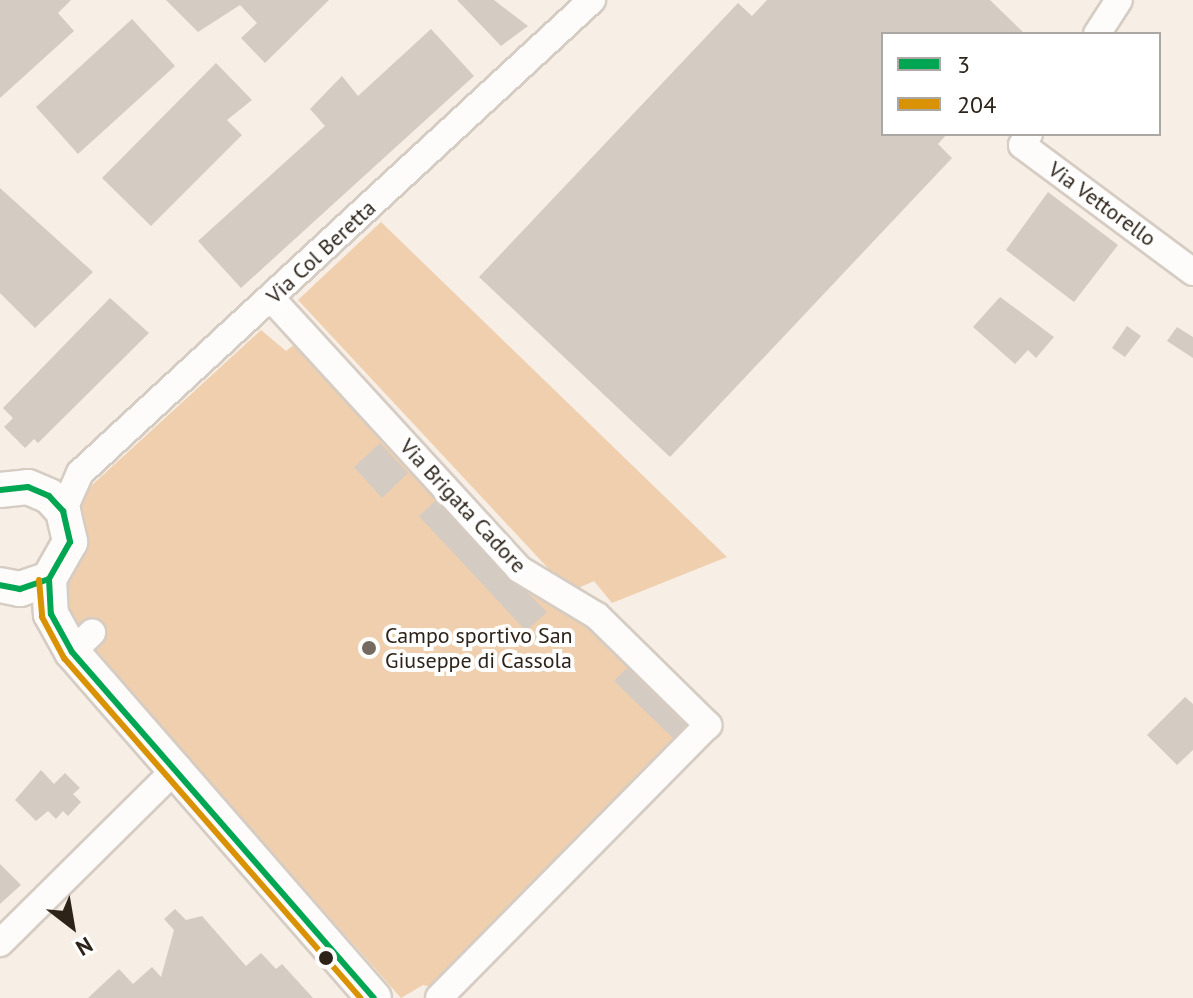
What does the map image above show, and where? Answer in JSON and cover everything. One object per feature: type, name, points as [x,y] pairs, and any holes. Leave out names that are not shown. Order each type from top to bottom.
[{"type":"main road","points":[[0,490],[51,501],[68,553],[23,585],[82,642],[178,767],[374,998]]},
{"type":"street","name":"Via Col Beretta","points":[[51,501],[592,0]]},
{"type":"street","points":[[1098,32],[1119,0]]},
{"type":"street","name":"Via Vettorello","points":[[1028,136],[1022,145],[1193,272]]},
{"type":"street","name":"Via Brigata Cadore","points":[[271,298],[519,569],[597,616],[708,725],[439,998]]},
{"type":"street","points":[[0,943],[178,767]]},
{"type":"shaded area","points":[[381,222],[727,557],[612,603],[594,581],[576,589],[559,580],[298,300]]},
{"type":"shaded area","name":"Campo sportivo San Giuseppe di Cassola","points":[[261,330],[286,351],[295,344],[306,348],[577,622],[587,622],[705,732],[446,990],[423,985],[401,998],[54,606],[67,508]]},
{"type":"building","points":[[0,0],[71,0],[58,13],[74,31],[0,98]]},
{"type":"building","points":[[166,0],[329,0],[265,63],[241,38],[257,23],[240,5],[198,32]]},
{"type":"building","points":[[457,0],[494,0],[528,26],[501,46]]},
{"type":"building","points":[[767,0],[990,0],[1023,32],[881,32],[881,136],[945,136],[938,144],[952,158],[670,457],[479,277],[738,3],[752,16]]},
{"type":"building","points":[[132,19],[175,66],[78,154],[36,107]]},
{"type":"building","points":[[431,29],[474,76],[241,288],[198,241],[325,126],[310,109],[342,76],[358,96]]},
{"type":"building","points":[[216,63],[252,100],[227,120],[242,135],[151,226],[102,178]]},
{"type":"building","points":[[0,188],[93,272],[35,328],[0,293]]},
{"type":"building","points":[[1048,192],[1118,245],[1074,302],[1006,250]]},
{"type":"building","points":[[1000,297],[1054,337],[1036,358],[1028,350],[1015,364],[973,327]]},
{"type":"building","points":[[110,298],[149,333],[38,443],[34,439],[25,448],[4,427],[13,418],[3,408]]},
{"type":"building","points":[[1127,326],[1141,336],[1125,357],[1112,348]]},
{"type":"building","points":[[1177,327],[1193,337],[1193,358],[1167,341]]},
{"type":"building","points":[[380,443],[408,473],[382,498],[354,467]]},
{"type":"building","points":[[435,501],[547,612],[526,631],[419,516]]},
{"type":"building","points":[[627,668],[685,725],[673,738],[614,681]]},
{"type":"building","points":[[1185,697],[1193,704],[1193,750],[1177,765],[1147,735]]},
{"type":"building","points":[[41,770],[54,784],[65,773],[80,788],[73,794],[81,802],[68,816],[63,811],[56,819],[48,811],[36,821],[15,800]]},
{"type":"building","points":[[0,864],[21,885],[0,904]]},
{"type":"building","points":[[175,909],[186,920],[202,916],[246,966],[261,953],[276,969],[282,964],[313,998],[88,998],[119,969],[133,984],[152,967],[161,977],[174,930],[164,919]]},
{"type":"transit line","name":"3","points":[[0,490],[28,487],[49,496],[63,511],[70,542],[49,579],[20,589],[0,585]]},
{"type":"transit line","name":"3","points":[[49,579],[51,614],[72,652],[374,998]]},
{"type":"transit line","name":"204","points":[[39,580],[42,617],[64,658],[361,998]]},
{"type":"place","name":"Campo sportivo San Giuseppe di Cassola","points":[[369,648]]}]
